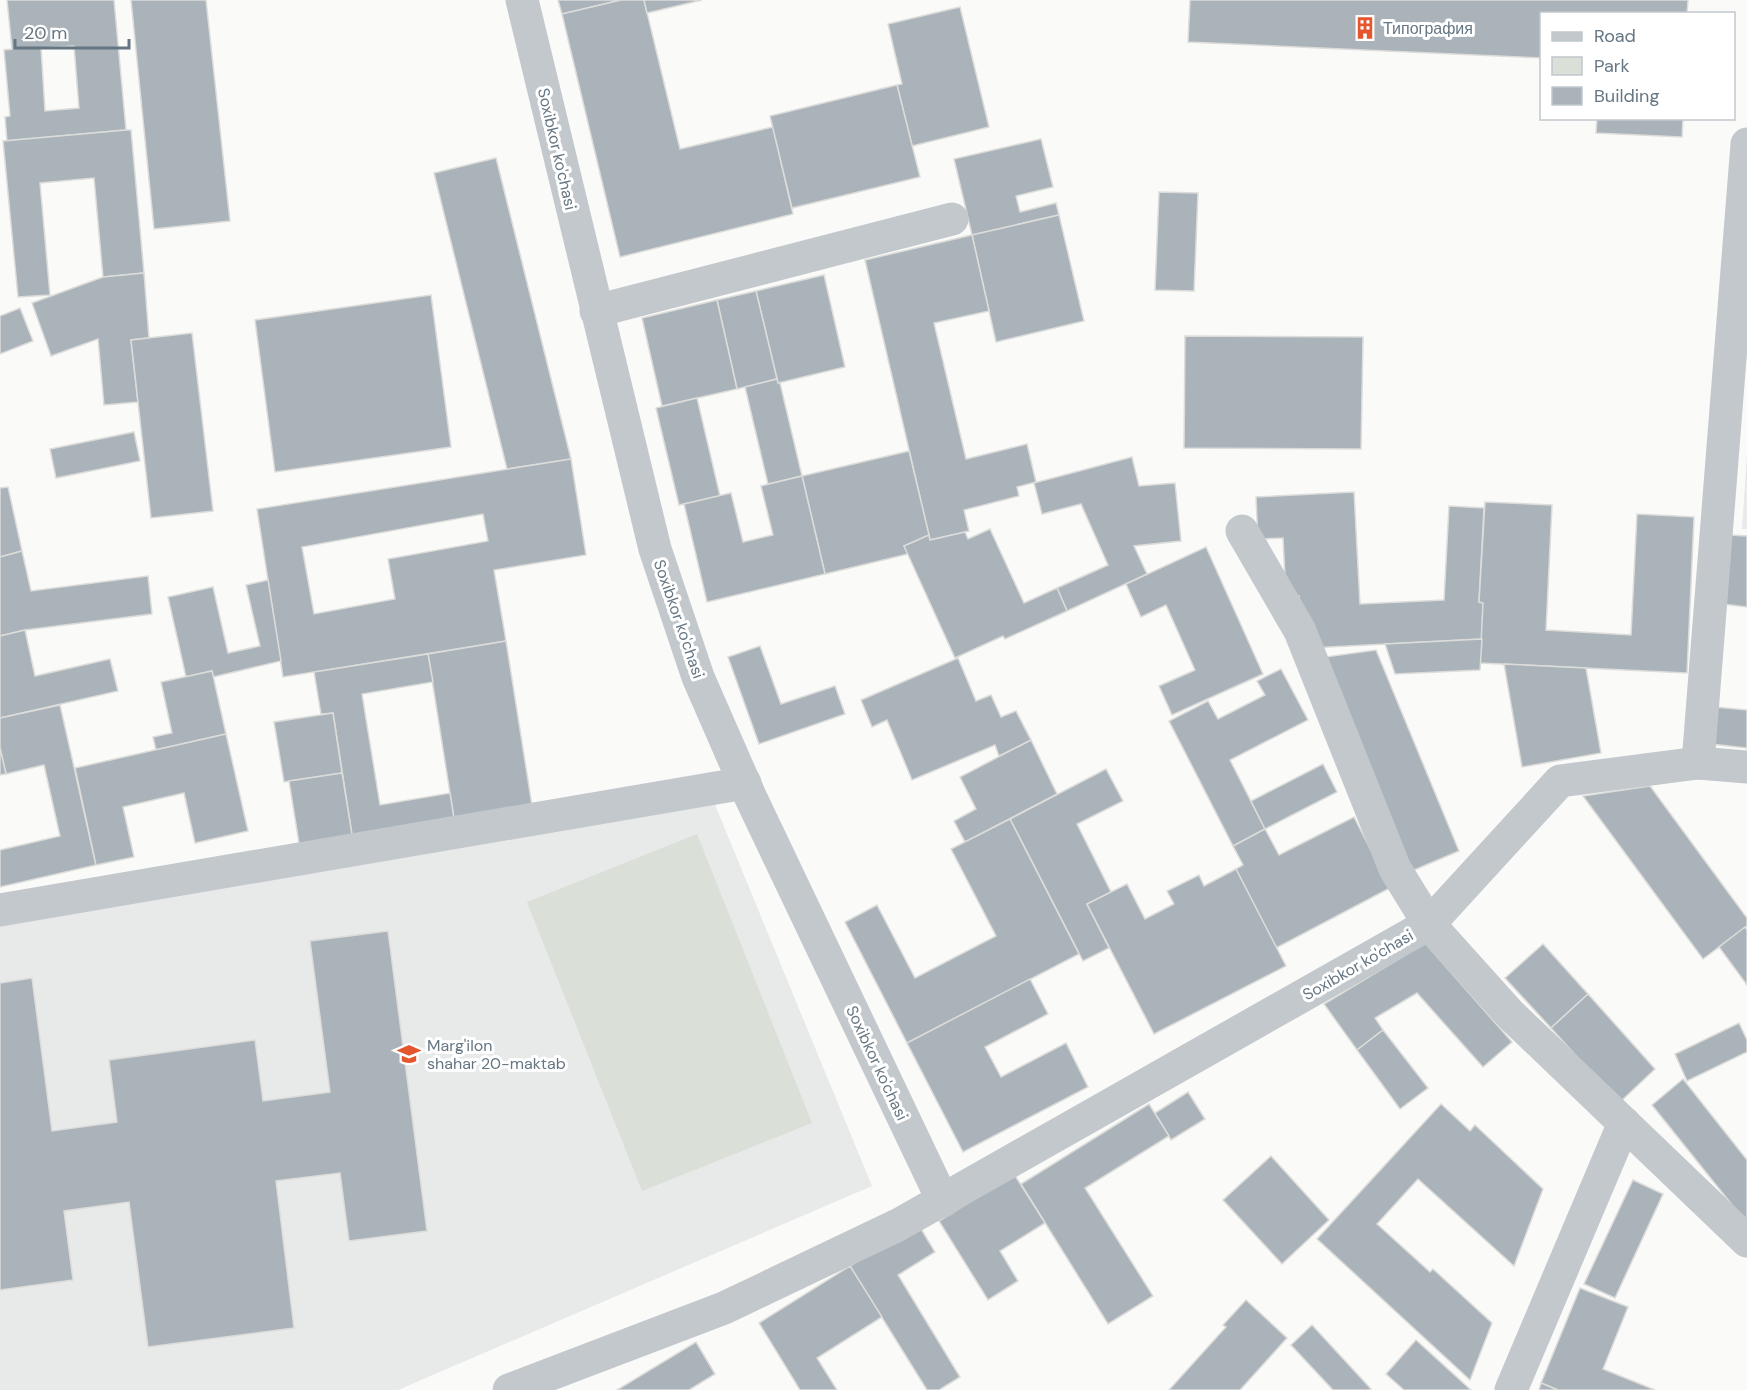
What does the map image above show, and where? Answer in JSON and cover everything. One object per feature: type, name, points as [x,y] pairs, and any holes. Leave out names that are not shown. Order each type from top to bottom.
[{"type":"street","name":"Soxibkor ko'chasi","points":[[522,0],[655,549],[698,677],[745,783],[943,1202]]},
{"type":"street","points":[[1698,763],[1747,144]]},
{"type":"street","points":[[596,311],[952,219]]},
{"type":"street","points":[[1242,531],[1300,631],[1395,869],[1429,924]]},
{"type":"street","name":"Soxibkor ko'chasi","points":[[509,1390],[724,1308],[898,1226],[1429,924],[1560,781],[1698,763],[1747,768]]},
{"type":"street","points":[[0,910],[745,783]]},
{"type":"street","name":"Soxibkor ko'chasi","points":[[1429,924],[1510,1014],[1747,1241]]},
{"type":"street","points":[[1510,1390],[1624,1123]]},
{"type":"shaded area","points":[[1747,454],[1747,529],[1742,529]]},
{"type":"shaded area","name":"Marg'ilon shahar 20-maktab","points":[[713,800],[872,1186],[398,1390],[0,1390],[0,922]]},
{"type":"green space","points":[[697,834],[812,1123],[642,1191],[527,902]]},
{"type":"building","points":[[7,0],[114,0],[126,130],[7,141],[5,117],[10,116],[4,50],[12,49]],"holes":[[[74,46],[79,108],[45,111],[41,48]]]},
{"type":"building","points":[[131,0],[206,0],[230,221],[154,229]]},
{"type":"building","points":[[558,0],[621,0],[562,14]]},
{"type":"building","points":[[621,0],[644,0],[680,149],[773,127],[793,214],[620,257],[562,14]]},
{"type":"building","points":[[644,0],[702,0],[647,13]]},
{"type":"building","name":"Типография","points":[[1190,0],[1688,0],[1687,12],[1540,12],[1540,58],[1188,42]]},
{"type":"building","points":[[960,7],[989,127],[912,146],[897,85],[902,84],[888,24]]},
{"type":"building","points":[[897,85],[920,177],[792,208],[770,116]]},
{"type":"building","points":[[1597,120],[1683,120],[1682,137],[1596,133]]},
{"type":"building","points":[[131,130],[144,273],[103,277],[94,178],[40,183],[50,295],[18,297],[3,141]]},
{"type":"building","points":[[1041,139],[1053,187],[1016,196],[1020,212],[1056,203],[1059,215],[972,235],[954,159]]},
{"type":"building","points":[[496,158],[571,459],[507,469],[434,173]]},
{"type":"building","points":[[1159,192],[1198,193],[1194,291],[1155,290]]},
{"type":"building","points":[[1059,215],[1084,321],[996,342],[972,235]]},
{"type":"building","points":[[972,235],[989,311],[934,323],[966,459],[1027,444],[1036,482],[1017,487],[1019,496],[964,510],[969,531],[930,540],[865,260]]},
{"type":"building","points":[[144,273],[149,338],[131,340],[138,402],[104,405],[98,339],[51,356],[32,303],[103,277]]},
{"type":"building","points":[[824,275],[845,367],[778,383],[756,291]]},
{"type":"building","points":[[756,291],[777,379],[737,389],[717,300]]},
{"type":"building","points":[[431,295],[451,447],[275,472],[255,320]]},
{"type":"building","points":[[717,300],[737,389],[662,406],[642,318]]},
{"type":"building","points":[[20,308],[33,341],[0,354],[0,316]]},
{"type":"building","points":[[192,333],[213,511],[151,518],[131,340]]},
{"type":"building","points":[[1185,336],[1363,337],[1361,449],[1184,448]]},
{"type":"building","points":[[777,379],[780,383],[802,476],[768,484],[745,387]]},
{"type":"building","points":[[697,398],[720,496],[679,505],[656,408]]},
{"type":"building","points":[[134,432],[140,461],[56,478],[50,449]]},
{"type":"building","points":[[909,451],[929,535],[904,546],[908,554],[825,574],[802,476]]},
{"type":"building","points":[[1132,457],[1139,486],[1175,483],[1181,541],[1134,546],[1147,574],[1067,611],[1057,588],[1108,565],[1081,504],[1042,514],[1034,483]]},
{"type":"building","points":[[571,459],[586,555],[494,570],[506,641],[283,677],[257,509]],"holes":[[[483,514],[488,541],[388,559],[395,599],[314,614],[302,547]]]},
{"type":"building","points":[[802,476],[825,574],[707,602],[684,504],[731,493],[743,542],[773,535],[761,486]]},
{"type":"building","points":[[8,487],[22,551],[0,557],[0,488]]},
{"type":"building","points":[[1354,492],[1360,604],[1444,600],[1449,506],[1484,508],[1479,602],[1483,603],[1482,639],[1310,648],[1301,630],[1299,596],[1286,597],[1283,538],[1258,539],[1256,497]]},
{"type":"building","points":[[1485,502],[1552,505],[1546,630],[1631,635],[1637,514],[1694,517],[1687,673],[1480,663],[1483,603],[1479,602]]},
{"type":"building","points":[[990,529],[1024,603],[1057,588],[1067,611],[1005,639],[1003,636],[955,658],[904,546],[929,535],[930,540],[965,532],[968,539]]},
{"type":"building","points":[[1729,535],[1747,536],[1747,607],[1723,604]]},
{"type":"building","points":[[1206,547],[1263,674],[1172,715],[1159,686],[1195,670],[1166,605],[1141,617],[1126,584]]},
{"type":"building","points":[[22,551],[31,591],[148,576],[152,614],[25,630],[0,636],[0,557]]},
{"type":"building","points":[[268,580],[281,661],[213,677],[212,671],[186,677],[168,597],[213,587],[228,653],[260,646],[246,585]]},
{"type":"building","points":[[25,630],[35,676],[110,659],[118,691],[0,718],[0,636]]},
{"type":"building","points":[[1482,639],[1480,670],[1395,674],[1385,644]]},
{"type":"building","points":[[506,641],[533,812],[455,825],[428,654]]},
{"type":"building","points":[[760,646],[781,704],[835,686],[845,714],[759,744],[728,657]]},
{"type":"building","points":[[1376,650],[1459,851],[1407,873],[1318,658]]},
{"type":"building","points":[[428,654],[433,682],[362,694],[380,805],[450,793],[455,825],[353,841],[333,713],[321,714],[314,672]]},
{"type":"building","points":[[958,658],[976,701],[991,695],[1001,717],[1016,711],[1031,740],[999,756],[995,745],[912,780],[887,720],[872,727],[861,700]]},
{"type":"building","points":[[1504,664],[1586,668],[1601,753],[1522,767]]},
{"type":"building","points":[[1281,669],[1308,720],[1230,760],[1265,829],[1233,846],[1169,721],[1208,701],[1218,719],[1265,695],[1257,681]]},
{"type":"building","points":[[212,671],[226,734],[156,750],[153,737],[172,733],[161,682]]},
{"type":"building","points":[[60,705],[96,865],[0,887],[0,850],[60,836],[44,765],[6,774],[0,748],[0,718]]},
{"type":"building","points":[[1715,707],[1747,710],[1747,748],[1711,744]]},
{"type":"building","points":[[333,713],[342,773],[284,782],[274,722]]},
{"type":"building","points":[[226,734],[248,831],[195,843],[184,793],[123,807],[134,857],[96,865],[75,768]]},
{"type":"building","points":[[1031,740],[1057,794],[965,842],[954,821],[976,809],[960,777]]},
{"type":"building","points":[[0,748],[6,774],[0,775]]},
{"type":"building","points":[[1323,764],[1337,792],[1265,829],[1251,801]]},
{"type":"building","points":[[1106,769],[1123,801],[1077,824],[1111,892],[1087,904],[1109,948],[1083,961],[1010,819]]},
{"type":"building","points":[[342,773],[353,841],[300,849],[289,781]]},
{"type":"building","points":[[1650,786],[1747,918],[1747,926],[1703,959],[1583,796]]},
{"type":"building","points":[[1354,817],[1390,888],[1276,948],[1236,869],[1243,865],[1233,846],[1265,829],[1279,855]]},
{"type":"building","points":[[1010,819],[1079,954],[907,1043],[845,922],[877,905],[915,978],[996,936],[951,849]]},
{"type":"building","points":[[1236,869],[1286,966],[1154,1034],[1087,904],[1127,884],[1145,919],[1174,904],[1167,891],[1199,875],[1204,886]]},
{"type":"building","points":[[1745,927],[1747,930],[1747,985],[1719,947]]},
{"type":"building","points":[[388,931],[427,1231],[349,1241],[340,1173],[276,1181],[294,1328],[148,1347],[129,1202],[64,1211],[73,1280],[0,1290],[0,983],[32,978],[52,1131],[117,1122],[109,1060],[255,1040],[263,1101],[330,1092],[310,941]]},
{"type":"building","points":[[1425,943],[1512,1042],[1483,1067],[1417,993],[1375,1018],[1383,1030],[1357,1050],[1324,1004]]},
{"type":"building","points":[[1543,944],[1588,994],[1551,1028],[1505,978]]},
{"type":"building","points":[[1030,979],[1048,1014],[985,1047],[1001,1077],[1066,1043],[1088,1087],[963,1152],[907,1043]]},
{"type":"building","points":[[1588,994],[1655,1069],[1619,1103],[1551,1028]]},
{"type":"building","points":[[1739,1023],[1747,1040],[1747,1052],[1687,1081],[1675,1054]]},
{"type":"building","points":[[1383,1030],[1428,1088],[1400,1109],[1357,1050]]},
{"type":"building","points":[[1683,1079],[1747,1160],[1747,1220],[1745,1221],[1652,1105]]},
{"type":"building","points":[[1188,1092],[1205,1119],[1171,1140],[1155,1113]]},
{"type":"building","points":[[1149,1104],[1169,1136],[1085,1188],[1153,1296],[1108,1324],[1021,1184]]},
{"type":"building","points":[[1441,1104],[1470,1131],[1475,1125],[1543,1189],[1514,1266],[1418,1179],[1377,1224],[1430,1272],[1433,1269],[1492,1323],[1470,1380],[1317,1239]]},
{"type":"building","points":[[1271,1156],[1329,1220],[1282,1264],[1223,1200]]},
{"type":"building","points":[[1014,1174],[1045,1223],[1000,1251],[1018,1281],[988,1300],[939,1221]]},
{"type":"building","points":[[1633,1180],[1663,1194],[1615,1298],[1584,1284]]},
{"type":"building","points":[[918,1224],[935,1252],[898,1275],[960,1377],[939,1390],[927,1390],[850,1266]]},
{"type":"building","points":[[850,1266],[882,1317],[817,1358],[837,1390],[800,1390],[759,1323]]},
{"type":"building","points":[[1580,1288],[1628,1307],[1603,1369],[1655,1390],[1558,1390],[1541,1383]]},
{"type":"building","points":[[1246,1300],[1287,1338],[1240,1390],[1169,1390],[1226,1327],[1223,1325]]},
{"type":"building","points":[[1312,1325],[1371,1389],[1333,1390],[1291,1345]]},
{"type":"building","points":[[1416,1340],[1471,1390],[1404,1390],[1386,1374]]},
{"type":"building","points":[[696,1342],[715,1374],[689,1390],[617,1390]]},
{"type":"building","points":[[1541,1383],[1558,1390],[1539,1390]]},
{"type":"place","name":"Типография","points":[[1365,28]]},
{"type":"place","name":"Marg'ilon shahar 20-maktab","points":[[409,1054]]}]
